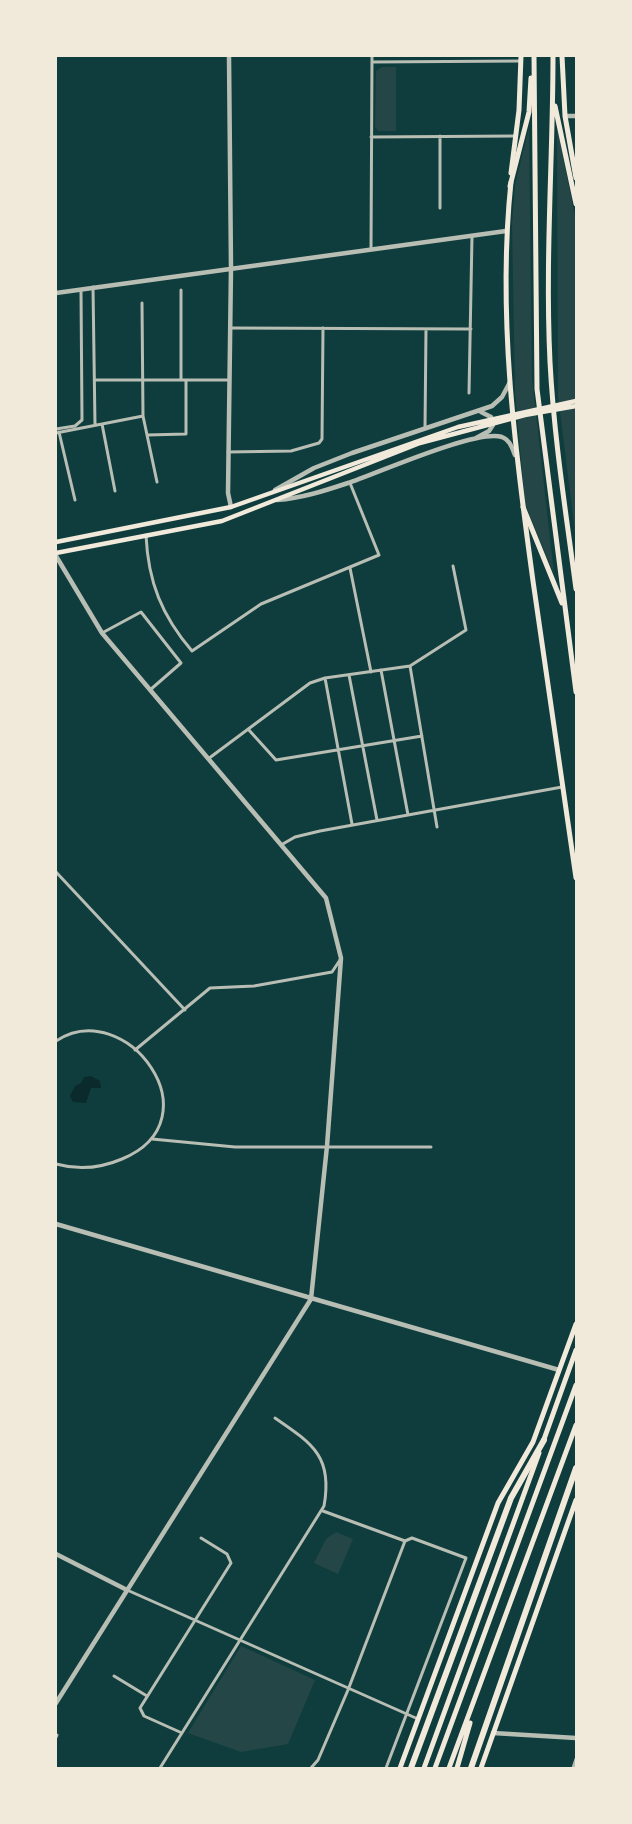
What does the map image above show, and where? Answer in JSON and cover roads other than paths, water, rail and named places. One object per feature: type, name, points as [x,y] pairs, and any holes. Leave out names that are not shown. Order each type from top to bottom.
[{"type":"highway","points":[[411,1768],[511,1498],[544,1440]]},
{"type":"highway","points":[[471,1768],[576,1468]]},
{"type":"main road","points":[[510,186],[529,112],[534,56]]},
{"type":"main road","points":[[534,56],[536,377],[576,692]]},
{"type":"main road","points":[[553,56],[549,236],[550,359],[558,453],[576,589]]},
{"type":"main road","points":[[562,56],[564,116],[576,178]]},
{"type":"main road","points":[[521,58],[521,93],[506,231],[511,380],[523,507],[576,878]]},
{"type":"main road","points":[[553,90],[576,204]]},
{"type":"main road","points":[[56,555],[222,521],[318,479],[458,427],[576,401]]},
{"type":"main road","points":[[56,542],[231,507],[440,436],[525,415],[576,406]]},
{"type":"main road","points":[[523,507],[565,610]]},
{"type":"main road","points":[[400,1768],[498,1503],[530,1449],[576,1324]]},
{"type":"main road","points":[[424,1768],[576,1350]]},
{"type":"main road","points":[[435,1768],[576,1385]]},
{"type":"main road","points":[[457,1768],[474,1704],[576,1425]]},
{"type":"main road","points":[[481,1768],[576,1500]]},
{"type":"main road","points":[[449,1768],[464,1737]]},
{"type":"street","points":[[229,56],[231,268],[228,498],[231,507]]},
{"type":"street","points":[[371,250],[372,56]]},
{"type":"street","points":[[440,56],[440,61]]},
{"type":"street","points":[[372,62],[521,58]]},
{"type":"street","points":[[564,116],[576,116]]},
{"type":"street","points":[[371,136],[515,136]]},
{"type":"street","points":[[440,208],[441,136]]},
{"type":"street","points":[[56,292],[506,231]]},
{"type":"street","points":[[469,393],[472,236]]},
{"type":"street","points":[[93,287],[95,425]]},
{"type":"street","points":[[57,432],[75,426],[82,420],[81,289]]},
{"type":"street","points":[[181,290],[181,380]]},
{"type":"street","points":[[142,303],[143,416],[157,482]]},
{"type":"street","points":[[229,328],[471,329]]},
{"type":"street","points":[[228,452],[291,451],[319,443],[322,439],[322,328]]},
{"type":"street","points":[[425,428],[426,329]]},
{"type":"street","points":[[95,380],[228,380]]},
{"type":"street","points":[[147,435],[186,434],[186,380]]},
{"type":"street","points":[[269,494],[314,468],[425,428],[477,413],[501,399],[511,380]]},
{"type":"street","points":[[474,440],[489,431],[493,425],[489,415],[477,413]]},
{"type":"street","points":[[57,432],[143,416]]},
{"type":"street","points":[[102,424],[115,492]]},
{"type":"street","points":[[57,432],[75,500]]},
{"type":"street","points":[[274,500],[299,498],[350,483],[418,456],[474,440],[502,437],[509,441],[517,458]]},
{"type":"street","points":[[146,535],[159,600],[165,616],[192,651],[261,604],[379,555],[350,483]]},
{"type":"street","points":[[56,555],[102,633],[326,898],[340,958],[327,1146],[311,1299],[56,1703]]},
{"type":"street","points":[[208,759],[304,687],[325,678],[410,666],[466,630],[453,566]]},
{"type":"street","points":[[350,568],[371,672]]},
{"type":"street","points":[[102,633],[141,612],[181,663],[149,690]]},
{"type":"street","points":[[410,666],[437,827]]},
{"type":"street","points":[[381,670],[408,815]]},
{"type":"street","points":[[349,675],[377,820]]},
{"type":"street","points":[[325,678],[352,825]]},
{"type":"street","points":[[248,729],[276,760],[422,736]]},
{"type":"street","points":[[281,845],[301,835],[562,787]]},
{"type":"street","points":[[56,872],[185,1010]]},
{"type":"street","points":[[135,1050],[210,988],[254,986],[332,972],[340,958]]},
{"type":"street","points":[[56,1041],[76,1033],[100,1031],[117,1036],[135,1050],[155,1075],[163,1099],[163,1121],[152,1139],[132,1155],[111,1164],[75,1168],[56,1164]]},
{"type":"street","points":[[152,1139],[235,1147],[431,1147]]},
{"type":"street","points":[[56,1224],[559,1370]]},
{"type":"street","points":[[159,1768],[323,1511],[328,1484],[325,1465],[315,1448],[275,1418]]},
{"type":"street","points":[[323,1511],[405,1541],[412,1538],[466,1558],[386,1768]]},
{"type":"street","points":[[182,1733],[142,1714],[141,1708],[231,1563],[227,1554],[201,1538]]},
{"type":"street","points":[[311,1768],[318,1760],[348,1690],[405,1541]]},
{"type":"street","points":[[56,1554],[127,1590],[348,1690],[418,1719]]},
{"type":"street","points":[[114,1676],[147,1696]]},
{"type":"street","points":[[494,1733],[576,1738]]},
{"type":"street","points":[[573,1768],[576,1759]]}]
